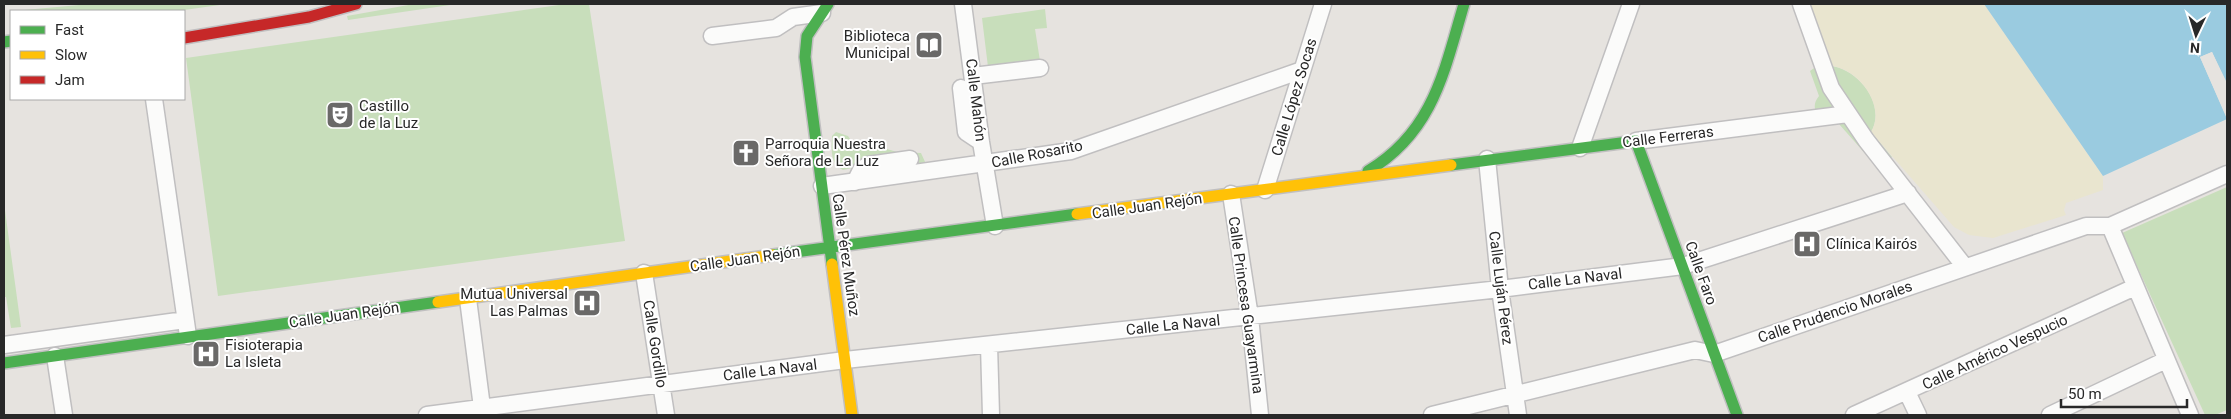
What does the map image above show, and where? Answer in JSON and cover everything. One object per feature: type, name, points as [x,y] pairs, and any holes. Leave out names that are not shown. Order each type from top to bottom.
[{"type":"main road","points":[[289,8],[327,4]]},
{"type":"main road","points":[[185,38],[308,17],[356,4]]},
{"type":"main road","points":[[1351,178],[1380,165],[1396,155],[1420,123],[1436,92],[1464,4]]},
{"type":"main road","name":"Calle Pérez Muñoz","points":[[825,8],[808,36],[805,46],[829,247],[852,415]]},
{"type":"main road","points":[[1416,143],[1420,123]]},
{"type":"main road","name":"Calle Ferreras","points":[[1487,160],[1636,141]]},
{"type":"main road","name":"Calle Faro","points":[[1636,141],[1737,415]]},
{"type":"main road","points":[[1420,156],[1428,164],[1438,166]]},
{"type":"main road","name":"Calle Juan Rejón","points":[[4,363],[55,356],[186,328],[468,299],[829,247],[1487,160]]},
{"type":"street","name":"Calle Mahón","points":[[963,4],[981,142],[995,226]]},
{"type":"street","name":"Calle López Socas","points":[[1265,190],[1323,4]]},
{"type":"street","points":[[1580,148],[1632,4]]},
{"type":"street","points":[[1801,4],[1830,88],[1965,267]]},
{"type":"street","points":[[712,36],[776,28],[793,17],[825,8]]},
{"type":"street","points":[[973,76],[1040,68]]},
{"type":"street","name":"Calle Rosarito","points":[[822,186],[1071,151],[1302,70]]},
{"type":"street","points":[[961,88],[966,132],[981,142]]},
{"type":"street","points":[[154,100],[186,328]]},
{"type":"street","name":"Calle Ferreras","points":[[1636,141],[1848,114]]},
{"type":"street","points":[[855,182],[861,170],[868,165],[910,159]]},
{"type":"street","name":"Calle Luján Pérez","points":[[1487,160],[1500,289],[1518,415]]},
{"type":"street","name":"Calle Prudencio Morales","points":[[1432,415],[1696,350],[1714,354],[2086,226],[2110,226],[2227,174]]},
{"type":"street","name":"Calle La Naval","points":[[427,415],[482,411],[661,384],[845,360],[1500,289],[1683,266],[1908,193]]},
{"type":"street","name":"Calle Princesa Guayarmina","points":[[1231,194],[1250,317],[1260,415]]},
{"type":"street","points":[[2110,226],[2190,415]]},
{"type":"street","name":"Calle Gordillo","points":[[644,273],[666,415]]},
{"type":"street","name":"Calle Américo Vespucio","points":[[1854,415],[2135,288]]},
{"type":"street","points":[[468,299],[482,411]]},
{"type":"street","name":"Calle Juan Rejón","points":[[4,345],[186,328]]},
{"type":"street","points":[[989,345],[991,415]]},
{"type":"street","points":[[55,356],[64,415]]},
{"type":"street","points":[[2050,415],[2166,360]]},
{"type":"street","points":[[1907,392],[1918,415]]},
{"type":"green space","points":[[90,4],[227,4],[184,10],[24,10]]},
{"type":"green space","points":[[414,4],[457,4],[348,20],[347,16]]},
{"type":"green space","points":[[566,4],[589,4],[625,241],[218,296],[186,58]]},
{"type":"green space","points":[[1045,9],[1047,28],[1035,29],[1040,61],[988,67],[982,18]]},
{"type":"green space","points":[[1828,58],[1831,66],[1851,74],[1860,81],[1872,100],[1875,122],[1871,132],[1892,157],[1877,167],[1839,124],[1824,124],[1817,114],[1815,104],[1819,96],[1810,71]]},
{"type":"green space","points":[[836,132],[848,136],[863,146],[867,143],[897,152],[921,153],[926,164],[917,165],[916,154],[843,170],[835,164],[832,155],[832,136]]},
{"type":"green space","points":[[2227,187],[2227,410],[2215,415],[2205,415],[2122,233]]},
{"type":"green space","points":[[4,203],[21,327],[11,328],[6,297],[4,297]]},
{"type":"sand","points":[[1810,4],[1984,4],[2103,176],[2103,190],[2066,203],[2064,210],[2066,215],[1993,238],[1969,235],[1954,227],[1871,132],[1875,122],[1872,100],[1860,81],[1841,68],[1831,66]]},
{"type":"water","points":[[1984,4],[2227,4],[2227,83],[2212,52],[2200,57],[2227,119],[2103,176]]},
{"type":"pier","points":[[2212,52],[2227,85],[2211,55],[2203,58],[2227,112],[2227,118],[2200,57]]},
{"type":"traffic: fast","points":[[828,4],[807,36],[805,57],[832,264]]},
{"type":"traffic: fast","points":[[1368,171],[1390,155],[1408,138],[1422,119],[1442,76],[1464,4]]},
{"type":"traffic: fast","points":[[4,42],[10,41]]},
{"type":"traffic: fast","points":[[1451,165],[1636,141],[1737,415]]},
{"type":"traffic: fast","points":[[773,255],[1077,214]]},
{"type":"traffic: fast","points":[[4,363],[438,302]]},
{"type":"traffic: slow","points":[[1077,214],[1451,165]]},
{"type":"traffic: slow","points":[[438,302],[773,255]]},
{"type":"traffic: slow","points":[[832,264],[852,415]]},
{"type":"traffic: jam","points":[[185,38],[309,17],[356,4]]},
{"type":"place","name":"Biblioteca Municipal","points":[[929,45]]},
{"type":"place","name":"Castillo de la Luz","points":[[340,115]]},
{"type":"place","name":"Parroquia Nuestra Señora de La Luz","points":[[746,153]]},
{"type":"place","name":"Clínica Kairós","points":[[1807,244]]},
{"type":"place","name":"Mutua Universal Las Palmas","points":[[587,303]]},
{"type":"place","name":"Fisioterapia La Isleta","points":[[206,354]]}]
